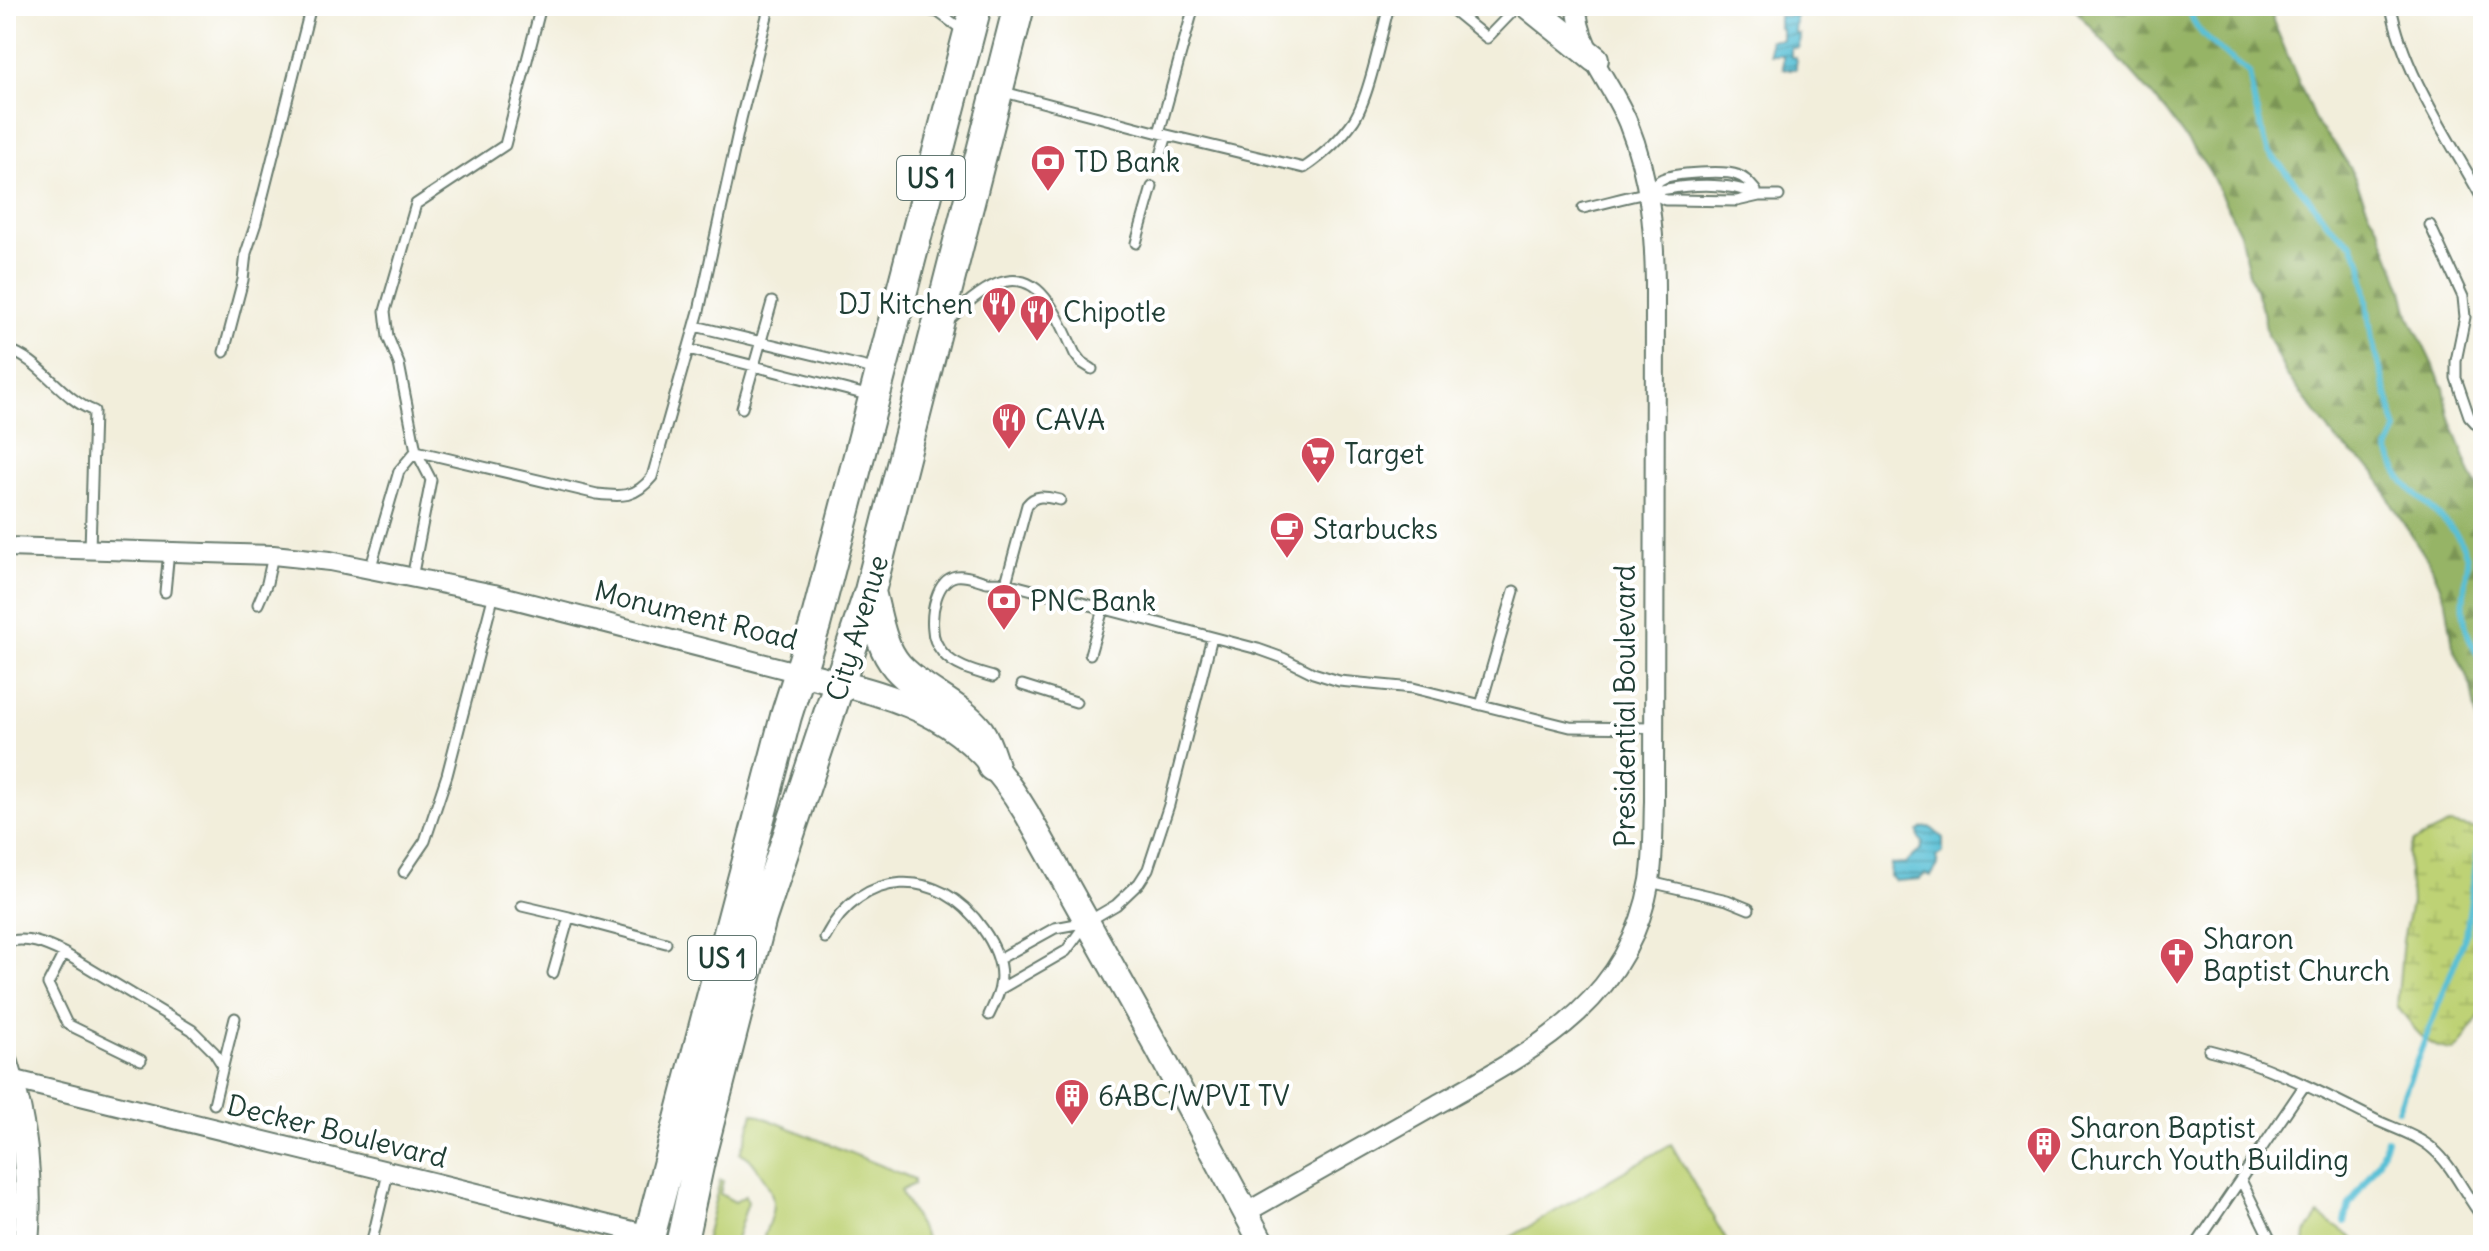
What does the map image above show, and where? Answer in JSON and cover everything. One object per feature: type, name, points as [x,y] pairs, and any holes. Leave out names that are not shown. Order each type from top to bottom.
[{"type":"highway","name":"City Avenue","points":[[681,1245],[701,1152],[761,918],[870,591],[1019,6]]},
{"type":"highway","name":"City Avenue","points":[[648,1240],[786,716],[815,625],[973,20]]},
{"type":"highway","points":[[870,591],[884,643],[893,661],[913,681],[968,721],[980,734],[993,766]]},
{"type":"main road","points":[[1529,6],[1595,59]]},
{"type":"street","name":"Presidential Boulevard","points":[[1245,1213],[1554,1035],[1591,1001],[1617,966],[1637,924],[1650,882],[1654,728],[1654,244],[1646,175],[1627,119],[1581,35],[1577,6]]},
{"type":"street","name":"Monument Road","points":[[6,547],[273,555],[330,561],[494,594],[840,683],[891,697],[926,711],[961,734],[993,766],[1021,804],[1263,1245]]},
{"type":"street","name":"Decker Boulevard","points":[[7,1075],[648,1240]]},
{"type":"street","points":[[7,1075],[27,1154],[26,1245]]},
{"type":"lane","points":[[224,352],[243,280],[246,253],[311,6]]},
{"type":"lane","points":[[412,578],[431,480],[416,451],[399,364],[388,337],[385,311],[416,204],[505,145],[541,6]]},
{"type":"lane","points":[[906,6],[973,20]]},
{"type":"lane","points":[[1158,165],[1194,6]]},
{"type":"lane","points":[[997,91],[1304,168],[1319,158],[1341,135],[1361,107],[1389,6]]},
{"type":"lane","points":[[1448,6],[1487,38],[1518,6]]},
{"type":"lane","points":[[2391,6],[2418,82],[2483,200]]},
{"type":"lane","points":[[416,451],[597,494],[625,497],[644,487],[652,477],[695,326],[767,16]]},
{"type":"lane","points":[[1583,208],[1649,192],[1661,179],[1672,176],[1734,173],[1748,181],[1759,196]]},
{"type":"lane","points":[[1136,243],[1152,187]]},
{"type":"lane","points":[[1649,192],[1665,200],[1737,201],[1779,196]]},
{"type":"lane","points":[[2430,225],[2463,297],[2465,317],[2456,361],[2456,378],[2469,416],[2483,431]]},
{"type":"lane","points":[[938,331],[994,285],[1008,280],[1023,282],[1047,300],[1075,354],[1092,369]]},
{"type":"lane","points":[[742,408],[772,302]]},
{"type":"lane","points":[[695,326],[761,342],[878,384]]},
{"type":"lane","points":[[6,349],[31,362],[78,405],[94,411],[90,550]]},
{"type":"lane","points":[[688,349],[753,367],[878,384]]},
{"type":"lane","points":[[370,570],[399,471],[416,451]]},
{"type":"lane","points":[[1006,583],[1027,505],[1039,496],[1060,500]]},
{"type":"lane","points":[[165,592],[169,551]]},
{"type":"lane","points":[[258,604],[267,583],[273,555]]},
{"type":"lane","points":[[993,677],[964,667],[944,654],[934,637],[934,612],[941,587],[952,577],[1006,583],[1212,637],[1270,653],[1323,677],[1353,684],[1413,688],[1570,727],[1654,728]]},
{"type":"lane","points":[[1481,705],[1514,591]]},
{"type":"lane","points":[[404,872],[425,841],[447,775],[494,594]]},
{"type":"lane","points":[[1090,654],[1103,609]]},
{"type":"lane","points":[[1000,989],[1066,951],[1087,922],[1131,893],[1148,869],[1169,805],[1212,637]]},
{"type":"lane","points":[[1022,685],[1076,702]]},
{"type":"lane","points":[[1650,882],[1727,900],[1749,909]]},
{"type":"lane","points":[[825,938],[832,923],[854,900],[883,886],[930,886],[959,901],[980,924],[999,959],[1000,989],[989,1015]]},
{"type":"lane","points":[[522,906],[666,943]]},
{"type":"lane","points":[[553,973],[569,917]]},
{"type":"lane","points":[[999,959],[1055,928],[1087,922]]},
{"type":"lane","points":[[6,942],[29,940],[64,953],[192,1030],[223,1066]]},
{"type":"lane","points":[[64,953],[48,984],[67,1024],[141,1060]]},
{"type":"lane","points":[[214,1104],[235,1018]]},
{"type":"lane","points":[[2209,1050],[2245,1060],[2431,1147],[2454,1174],[2464,1194],[2483,1218]]},
{"type":"lane","points":[[2196,1245],[2304,1086]]},
{"type":"lane","points":[[371,1245],[388,1173]]},
{"type":"lane","points":[[2241,1180],[2273,1245]]},
{"type":"green space","points":[[2072,6],[2272,6],[2273,21],[2316,123],[2351,169],[2380,230],[2402,287],[2410,318],[2444,388],[2449,415],[2472,477],[2483,495],[2483,747],[2471,686],[2453,646],[2446,601],[2432,567],[2375,472],[2337,441],[2286,374],[2267,335],[2240,233],[2210,172],[2165,110]]},
{"type":"green space","points":[[2450,824],[2483,830],[2483,1010],[2454,1051],[2428,1041],[2397,1006],[2403,940],[2411,903],[2408,855],[2413,842]]},
{"type":"green space","points":[[753,1113],[914,1179],[914,1184],[900,1191],[930,1245],[761,1245],[773,1199],[759,1171],[749,1158],[740,1153]]},
{"type":"green space","points":[[1671,1144],[1729,1245],[1513,1245],[1509,1238]]},
{"type":"green space","points":[[720,1180],[723,1181],[720,1194],[735,1202],[745,1196],[748,1202],[734,1245],[704,1245]]},
{"type":"green space","points":[[2319,1215],[2363,1245],[2304,1245],[2305,1234]]},
{"type":"water","points":[[1779,16],[1796,16],[1795,34],[1800,34],[1799,48],[1791,48],[1791,57],[1796,58],[1796,69],[1783,69],[1783,55],[1770,55],[1770,40],[1782,40]]},
{"type":"water","points":[[1930,827],[1943,838],[1943,852],[1936,857],[1938,865],[1931,876],[1925,874],[1920,879],[1895,881],[1890,876],[1891,864],[1905,863],[1921,850],[1923,842],[1918,832]]},
{"type":"waterway","points":[[2189,6],[2197,26],[2212,44],[2249,73],[2268,151],[2329,225],[2352,244],[2362,264],[2372,340],[2397,430],[2388,449],[2405,483],[2450,527],[2464,548],[2467,562],[2463,605],[2465,625],[2483,661]]},
{"type":"waterway","points":[[2398,1109],[2466,934],[2481,829]]},
{"type":"waterway","points":[[2345,1222],[2349,1205],[2379,1161],[2387,1139]]},
{"type":"place","name":"TD Bank","points":[[1048,193]]},
{"type":"place","name":"DJ Kitchen","points":[[999,335]]},
{"type":"place","name":"Chipotle","points":[[1037,343]]},
{"type":"place","name":"CAVA","points":[[1009,451]]},
{"type":"place","name":"Target","points":[[1318,485]]},
{"type":"place","name":"Starbucks","points":[[1287,560]]},
{"type":"place","name":"PNC Bank","points":[[1004,632]]},
{"type":"place","name":"Sharon Baptist Church","points":[[2177,986]]},
{"type":"place","name":"6ABC/WPVI TV","points":[[1072,1127]]},
{"type":"place","name":"Sharon Baptist Church Youth Building","points":[[2044,1175]]}]
